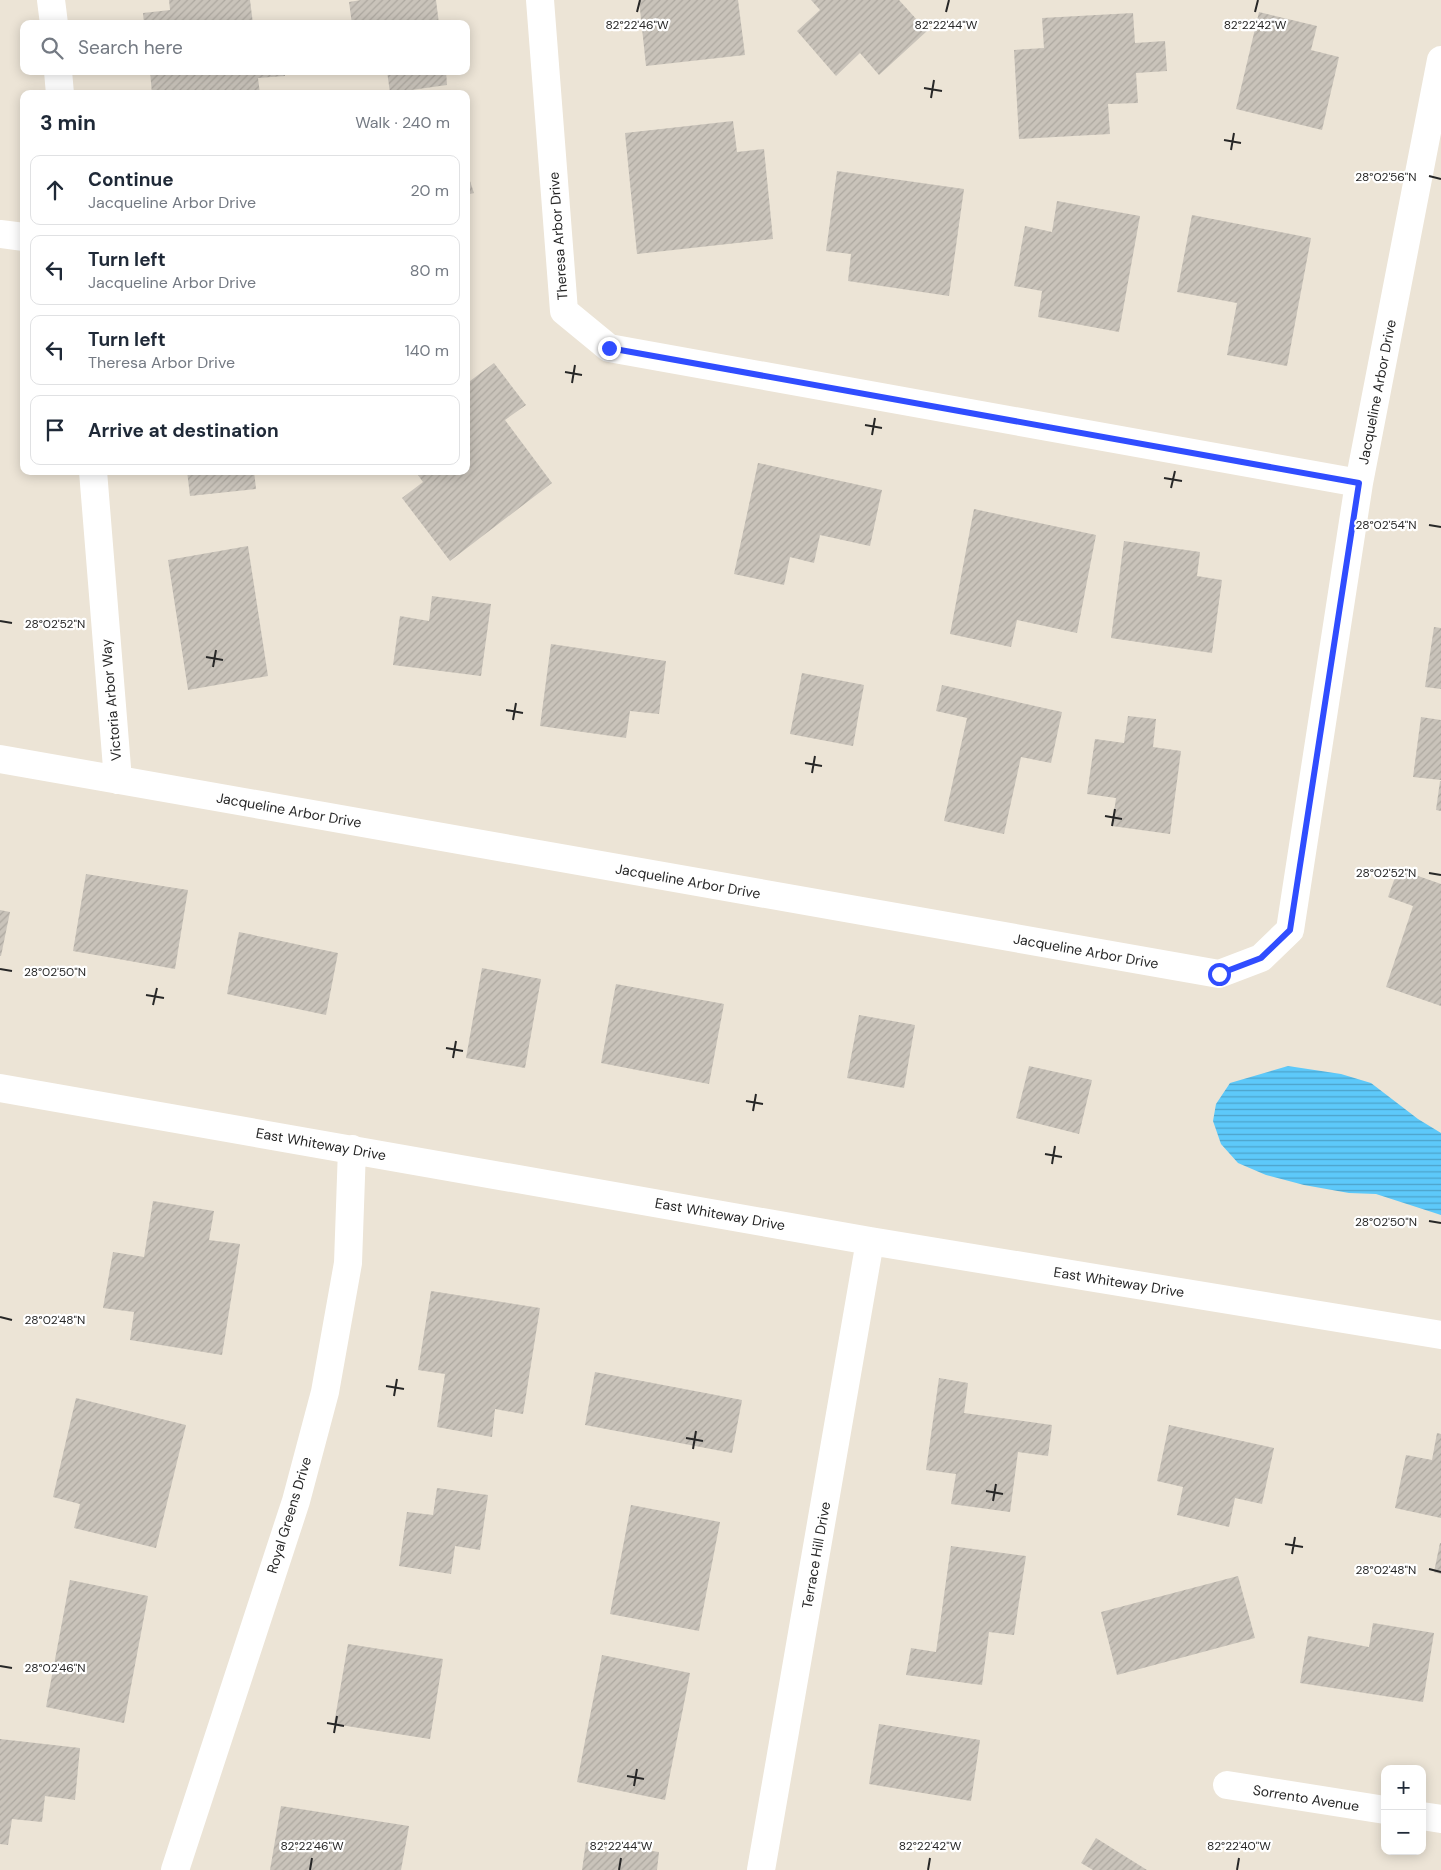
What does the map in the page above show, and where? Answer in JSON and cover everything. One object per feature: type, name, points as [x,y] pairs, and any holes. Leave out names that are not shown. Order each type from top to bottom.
[{"type":"street","points":[[51,0],[54,20]]},
{"type":"street","name":"Theresa Arbor Drive","points":[[540,0],[564,311],[609,348],[1359,483]]},
{"type":"street","name":"Jacqueline Arbor Drive","points":[[0,759],[1219,974],[1261,958],[1290,930],[1359,483],[1438,97],[1441,60]]},
{"type":"street","points":[[58,75],[60,90]]},
{"type":"street","points":[[0,234],[20,236]]},
{"type":"street","name":"Victoria Arbor Way","points":[[92,475],[118,780]]},
{"type":"street","name":"East Whiteway Drive","points":[[0,1088],[870,1241],[1441,1335]]},
{"type":"street","name":"Royal Greens Drive","points":[[175,1870],[296,1500],[325,1392],[348,1263],[352,1149]]},
{"type":"street","name":"Terrace Hill Drive","points":[[761,1870],[870,1241]]},
{"type":"street","name":"Sorrento Avenue","points":[[1227,1785],[1381,1809]]},
{"type":"street","points":[[1426,1817],[1441,1819]]},
{"type":"water","points":[[1288,1066],[1341,1074],[1371,1083],[1418,1119],[1441,1133],[1441,1215],[1376,1194],[1349,1193],[1304,1185],[1266,1175],[1238,1163],[1221,1144],[1213,1121],[1216,1104],[1230,1083]]},
{"type":"building","points":[[169,0],[250,0],[252,20],[144,20],[143,13],[170,10]]},
{"type":"building","points":[[361,0],[436,0],[438,20],[351,20],[349,2]]},
{"type":"building","points":[[639,0],[738,0],[745,55],[646,66]]},
{"type":"building","points":[[811,0],[899,0],[927,31],[879,75],[860,53],[836,76],[797,31],[820,10]]},
{"type":"building","points":[[1259,12],[1317,26],[1311,50],[1339,57],[1322,130],[1236,109]]},
{"type":"building","points":[[1133,13],[1135,43],[1165,41],[1167,71],[1136,73],[1138,103],[1108,104],[1110,134],[1019,139],[1014,50],[1044,48],[1042,18]]},
{"type":"building","points":[[150,75],[285,75],[258,78],[260,90],[152,90]]},
{"type":"building","points":[[388,75],[446,75],[447,85],[411,90],[390,90]]},
{"type":"building","points":[[733,121],[737,152],[764,149],[773,239],[637,254],[625,133]]},
{"type":"building","points":[[837,171],[964,189],[949,296],[848,281],[851,254],[826,251]]},
{"type":"building","points":[[470,181],[474,193],[470,194]]},
{"type":"building","points":[[1057,201],[1140,216],[1119,332],[1038,317],[1042,291],[1014,286],[1025,226],[1052,232]]},
{"type":"building","points":[[1192,215],[1311,238],[1287,366],[1227,355],[1237,303],[1177,292]]},
{"type":"building","points":[[494,363],[526,405],[505,420],[552,483],[450,561],[402,498],[423,482],[418,475],[470,475],[470,381]]},
{"type":"building","points":[[758,463],[882,490],[870,546],[820,535],[814,563],[790,557],[784,585],[734,574]]},
{"type":"building","points":[[187,475],[254,475],[256,489],[190,496]]},
{"type":"building","points":[[974,509],[1096,535],[1077,633],[1017,620],[1011,647],[950,634]]},
{"type":"building","points":[[1124,541],[1200,552],[1197,576],[1222,580],[1212,653],[1111,638]]},
{"type":"building","points":[[248,546],[268,676],[188,690],[168,560]]},
{"type":"building","points":[[432,596],[491,604],[481,676],[393,665],[400,616],[429,621]]},
{"type":"building","points":[[1434,627],[1441,628],[1441,689],[1425,687]]},
{"type":"building","points":[[551,644],[666,661],[659,714],[630,711],[626,738],[540,726]]},
{"type":"building","points":[[802,673],[864,685],[853,746],[790,734]]},
{"type":"building","points":[[942,685],[1062,712],[1051,763],[1021,757],[1004,834],[944,821],[967,718],[936,711]]},
{"type":"building","points":[[1128,716],[1156,719],[1153,747],[1181,751],[1170,834],[1112,826],[1116,798],[1087,794],[1095,739],[1124,743]]},
{"type":"building","points":[[1421,717],[1441,720],[1441,780],[1413,777]]},
{"type":"building","points":[[1441,781],[1441,811],[1436,810]]},
{"type":"building","points":[[1398,869],[1441,884],[1441,1006],[1386,987],[1413,906],[1388,897]]},
{"type":"building","points":[[86,874],[188,890],[175,969],[73,951]]},
{"type":"building","points":[[0,910],[10,912],[1,956],[0,956]]},
{"type":"building","points":[[239,932],[338,953],[326,1015],[227,994]]},
{"type":"building","points":[[482,968],[541,979],[525,1068],[466,1058]]},
{"type":"building","points":[[616,984],[724,1004],[709,1084],[601,1063]]},
{"type":"building","points":[[859,1015],[915,1025],[904,1088],[847,1078]]},
{"type":"building","points":[[1029,1066],[1092,1080],[1079,1134],[1016,1118]]},
{"type":"building","points":[[153,1201],[214,1211],[209,1240],[240,1244],[222,1355],[130,1340],[134,1312],[103,1308],[113,1252],[144,1257]]},
{"type":"building","points":[[431,1291],[540,1308],[523,1414],[495,1409],[492,1437],[437,1427],[445,1374],[418,1370]]},
{"type":"building","points":[[595,1372],[742,1400],[732,1453],[585,1425]]},
{"type":"building","points":[[939,1378],[968,1383],[964,1413],[1052,1425],[1048,1456],[1018,1452],[1010,1512],[951,1504],[956,1474],[926,1470]]},
{"type":"building","points":[[76,1398],[186,1425],[156,1548],[74,1528],[80,1504],[53,1497]]},
{"type":"building","points":[[1169,1425],[1274,1448],[1262,1504],[1235,1498],[1229,1527],[1177,1515],[1183,1487],[1157,1481]]},
{"type":"building","points":[[1437,1433],[1441,1434],[1441,1518],[1395,1508],[1406,1455],[1432,1460]]},
{"type":"building","points":[[437,1488],[488,1495],[480,1550],[455,1546],[451,1574],[399,1566],[407,1512],[433,1515]]},
{"type":"building","points":[[631,1505],[720,1522],[699,1631],[610,1614]]},
{"type":"building","points":[[1441,1543],[1441,1574],[1434,1572]]},
{"type":"building","points":[[951,1546],[1026,1556],[1014,1635],[989,1632],[982,1685],[906,1675],[911,1648],[936,1652]]},
{"type":"building","points":[[1238,1576],[1255,1638],[1117,1675],[1101,1612]]},
{"type":"building","points":[[70,1580],[148,1596],[124,1723],[46,1707]]},
{"type":"building","points":[[1373,1623],[1434,1633],[1423,1702],[1300,1683],[1308,1636],[1369,1647]]},
{"type":"building","points":[[348,1644],[443,1659],[430,1739],[334,1724]]},
{"type":"building","points":[[602,1655],[690,1673],[665,1800],[577,1782]]},
{"type":"building","points":[[879,1724],[980,1740],[971,1801],[869,1784]]},
{"type":"building","points":[[0,1739],[80,1748],[75,1800],[45,1796],[42,1822],[12,1819],[8,1845],[0,1844]]},
{"type":"building","points":[[281,1806],[409,1826],[401,1870],[270,1870]]},
{"type":"building","points":[[1096,1838],[1147,1870],[1093,1870],[1081,1863]]},
{"type":"building","points":[[586,1842],[659,1852],[657,1870],[582,1870]]},
{"type":"route","points":[[609,348],[1359,483],[1290,930],[1261,958],[1219,974]]}]
